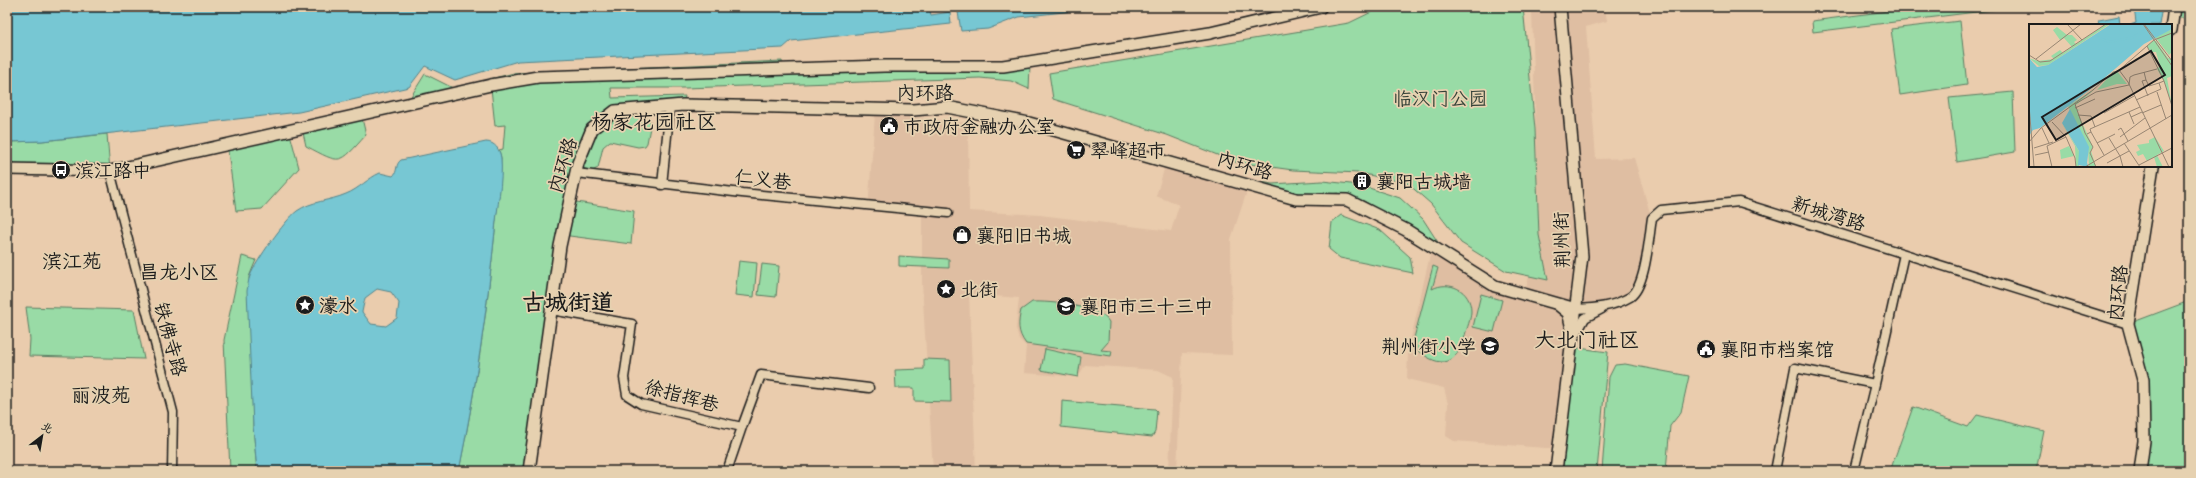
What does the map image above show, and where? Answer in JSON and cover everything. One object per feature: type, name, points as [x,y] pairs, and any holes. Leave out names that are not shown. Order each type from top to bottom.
[{"type":"street","points":[[7,169],[110,171],[491,85],[538,77],[885,66],[1003,66],[1210,33],[1321,7]]},
{"type":"street","name":"荆州街","points":[[1556,471],[1582,256],[1560,7]]},
{"type":"street","points":[[2172,24],[2174,7]]},
{"type":"street","points":[[662,185],[670,106]]},
{"type":"street","name":"内环路","points":[[529,471],[560,246],[576,173],[592,128],[615,110],[670,106],[913,110],[947,107],[1029,123],[1296,199],[1347,200],[1406,230],[1495,286],[1576,309]]},
{"type":"street","name":"内环路","points":[[2140,471],[2144,441],[2143,380],[2128,324],[2153,167]]},
{"type":"street","name":"铁佛寺路","points":[[110,171],[173,412],[172,471]]},
{"type":"street","name":"仁义巷","points":[[576,173],[662,185],[948,213]]},
{"type":"street","name":"新城湾路","points":[[1576,309],[1606,307],[1631,296],[1641,283],[1652,218],[1661,210],[1739,202],[2128,324]]},
{"type":"street","points":[[1854,471],[1904,254]]},
{"type":"street","points":[[1554,303],[1567,314],[1572,340]]},
{"type":"street","points":[[1572,340],[1585,318],[1606,307]]},
{"type":"street","name":"徐指挥巷","points":[[551,310],[632,324],[624,378],[627,395],[641,404],[742,427],[727,471]]},
{"type":"street","points":[[1775,471],[1795,368],[1875,384]]},
{"type":"street","points":[[742,427],[761,375],[869,388]]},
{"type":"shaded area","points":[[1542,7],[1605,7],[1607,21],[1586,27],[1596,159],[1634,158],[1650,213],[1636,280],[1626,293],[1604,302],[1585,304],[1525,293],[1539,235],[1532,11]]},
{"type":"shaded area","points":[[875,114],[968,123],[969,211],[1040,215],[1171,231],[1179,205],[1156,196],[1166,163],[1248,188],[1231,239],[1232,355],[1182,353],[1177,471],[1169,471],[1173,377],[1158,370],[1085,365],[1078,377],[1024,373],[1026,346],[1019,339],[1016,328],[1019,298],[969,294],[976,471],[933,471],[922,283],[922,216],[868,210]]},
{"type":"shaded area","name":"荆州街小学","points":[[1432,246],[1495,286],[1554,303],[1567,314],[1572,340],[1559,449],[1454,441],[1446,436],[1448,404],[1444,388],[1407,379],[1408,352]]},
{"type":"green space","name":"临汉门公园","points":[[1382,7],[1523,7],[1535,129],[1539,235],[1548,280],[1506,271],[1461,243],[1431,204],[1407,183],[1359,173],[1293,170],[1235,162],[1167,135],[1053,99],[1049,73],[1349,23]]},
{"type":"green space","points":[[1919,7],[2017,7],[1813,32],[1812,21]]},
{"type":"green space","points":[[2174,7],[2189,7],[2189,19],[2173,17]]},
{"type":"green space","points":[[1960,21],[1967,85],[1900,95],[1891,29]]},
{"type":"green space","points":[[782,61],[783,69],[1030,66],[1029,89],[1011,81],[980,78],[685,88],[611,88],[612,98],[685,96],[683,105],[615,111],[592,129],[570,201],[634,211],[631,244],[562,235],[529,471],[459,471],[480,354],[498,197],[501,158],[499,150],[503,149],[505,125],[495,126],[490,79],[514,73]]},
{"type":"green space","points":[[425,74],[453,88],[410,98]]},
{"type":"green space","points":[[2013,92],[2015,152],[1957,162],[1949,98]]},
{"type":"green space","points":[[361,114],[366,135],[345,157],[334,159],[306,146],[302,128]]},
{"type":"green space","points":[[635,116],[646,118],[651,122],[647,143],[645,146],[638,147],[610,141],[603,147],[598,168],[592,171],[582,168],[581,164],[595,133],[612,120]]},
{"type":"green space","points":[[289,130],[299,168],[262,209],[236,211],[227,144]]},
{"type":"green space","points":[[107,134],[110,171],[7,169],[7,142],[42,141]]},
{"type":"green space","points":[[1246,179],[1272,184],[1322,181],[1351,184],[1366,187],[1400,198],[1423,219],[1441,247],[1364,201],[1338,193],[1305,197]]},
{"type":"green space","points":[[1341,215],[1380,230],[1410,257],[1413,273],[1340,258],[1329,249],[1332,222]]},
{"type":"green space","points":[[242,256],[256,260],[249,277],[253,426],[257,471],[230,471],[224,340]]},
{"type":"green space","points":[[899,256],[949,259],[949,268],[899,266]]},
{"type":"green space","points":[[739,261],[757,263],[754,297],[735,295]]},
{"type":"green space","points":[[762,264],[779,266],[776,297],[758,295]]},
{"type":"green space","points":[[1433,266],[1438,268],[1432,289],[1439,286],[1452,286],[1458,289],[1467,297],[1471,311],[1469,323],[1458,353],[1453,358],[1441,362],[1426,356],[1417,350],[1414,338]]},
{"type":"green space","points":[[1481,294],[1502,300],[1494,332],[1473,327]]},
{"type":"green space","points":[[2189,301],[2189,471],[2140,471],[2143,380],[2128,324]]},
{"type":"green space","points":[[1032,302],[1050,302],[1086,308],[1104,317],[1109,322],[1108,342],[1101,350],[1112,351],[1111,356],[1026,344],[1021,335],[1019,319],[1021,310]]},
{"type":"green space","points":[[26,307],[134,310],[144,359],[29,356],[30,339]]},
{"type":"green space","points":[[1571,347],[1608,352],[1597,471],[1556,469]]},
{"type":"green space","points":[[1045,349],[1081,357],[1078,377],[1041,370]]},
{"type":"green space","points":[[924,359],[950,360],[951,402],[914,401],[914,388],[896,388],[895,370],[924,369]]},
{"type":"green space","points":[[1625,364],[1689,376],[1681,412],[1670,426],[1666,470],[1671,471],[1602,471],[1609,377],[1615,365]]},
{"type":"green space","points":[[1062,401],[1155,409],[1157,411],[1155,432],[1152,437],[1061,427]]},
{"type":"green space","points":[[1913,407],[1968,427],[1977,415],[2044,431],[2036,471],[1890,471]]},
{"type":"water","points":[[7,7],[929,7],[931,15],[950,12],[951,24],[791,41],[783,48],[518,61],[455,80],[425,66],[409,87],[299,112],[42,141],[7,142]]},
{"type":"water","points":[[975,7],[1109,7],[1019,17],[988,29],[961,31],[958,12],[975,9]]},
{"type":"water","points":[[2134,7],[2162,7],[2159,24],[2133,24],[2136,23]]},
{"type":"water","points":[[2119,16],[2120,24],[2098,24],[2099,20]]},
{"type":"water","name":"濠水","points":[[486,142],[492,143],[500,152],[501,185],[488,291],[475,381],[459,471],[257,471],[253,426],[247,291],[248,282],[253,269],[285,223],[297,211],[308,205],[351,192],[380,173],[393,176],[401,160]],"holes":[[[377,289],[391,292],[399,303],[397,318],[386,326],[371,324],[362,312],[365,298]]]},
{"type":"place","name":"市政府金融办公室","points":[[889,126]]},
{"type":"place","name":"翠峰超市","points":[[1076,150]]},
{"type":"place","name":"滨江路中","points":[[61,170]]},
{"type":"place","name":"襄阳古城墙","points":[[1362,181]]},
{"type":"place","name":"襄阳旧书城","points":[[962,235]]},
{"type":"place","name":"北街","points":[[946,289]]},
{"type":"place","name":"濠水","points":[[305,305]]},
{"type":"place","name":"襄阳市三十三中","points":[[1066,306]]},
{"type":"place","name":"荆州街小学","points":[[1490,346]]},
{"type":"place","name":"襄阳市档案馆","points":[[1706,349]]},
{"type":"district","name":"杨家花园社区","points":[[654,122]]},
{"type":"district","name":"滨江苑","points":[[72,261]]},
{"type":"district","name":"昌龙小区","points":[[179,272]]},
{"type":"district","name":"古城街道","points":[[568,302]]},
{"type":"district","name":"大北门社区","points":[[1587,340]]},
{"type":"district","name":"丽波苑","points":[[101,395]]}]
